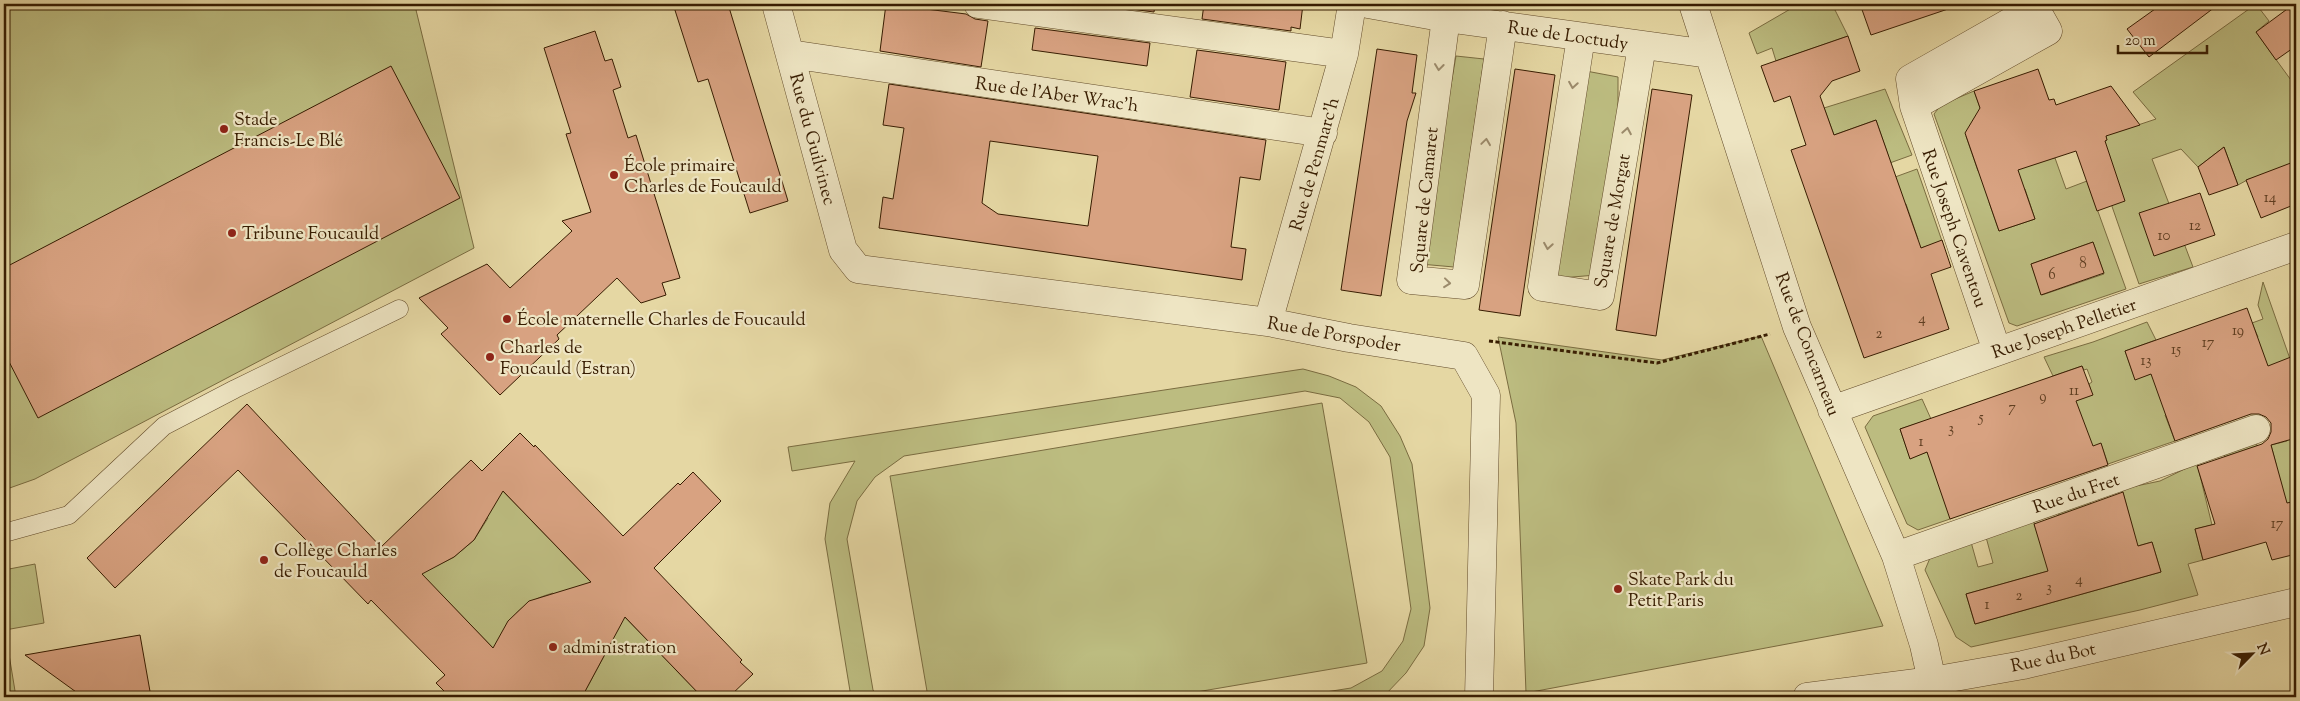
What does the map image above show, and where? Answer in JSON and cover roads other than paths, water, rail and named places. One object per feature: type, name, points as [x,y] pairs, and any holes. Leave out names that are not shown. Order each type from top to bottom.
[{"type":"street","name":"Rue du Guilvinec","points":[[776,4],[843,250],[858,269]]},
{"type":"street","points":[[978,4],[1344,54]]},
{"type":"street","name":"Rue de Penmarc'h","points":[[1268,322],[1344,54],[1352,4]]},
{"type":"street","name":"Rue de Loctudy","points":[[1368,4],[1446,18],[1709,54]]},
{"type":"street","name":"Rue de Concarneau","points":[[1693,4],[1797,326],[1896,556],[1924,645],[1932,681]]},
{"type":"street","name":"Rue Joseph Caventou","points":[[1914,106],[2048,31],[2035,8],[1910,79],[1914,106],[1997,350]]},
{"type":"street","name":"Square de Camaret","points":[[1446,18],[1411,280],[1465,285],[1504,26]]},
{"type":"street","name":"Square de Morgat","points":[[1581,37],[1542,287],[1600,296],[1642,46]]},
{"type":"street","name":"Rue de l'Aber Wrac'h","points":[[790,54],[1323,133]]},
{"type":"street","name":"Rue Joseph Pelletier","points":[[1832,410],[1997,350],[2296,246]]},
{"type":"street","name":"Rue de Porspoder","points":[[858,269],[1268,322],[1349,338],[1464,356],[1486,395],[1478,697]]},
{"type":"street","name":"Rue du Fret","points":[[1896,556],[2256,429]]},
{"type":"street","name":"Rue du Bot","points":[[1807,697],[1932,681],[2022,665],[2296,602]]},
{"type":"lane","points":[[4,533],[69,515],[164,426],[399,309]]},
{"type":"place","name":"Stade Francis-Le Blé","points":[[224,129]]},
{"type":"place","name":"École primaire Charles de Foucauld","points":[[614,175]]},
{"type":"place","name":"Tribune Foucauld","points":[[232,233]]},
{"type":"place","name":"École maternelle Charles de Foucauld","points":[[507,319]]},
{"type":"place","name":"Charles de Foucauld (Estran)","points":[[490,357]]},
{"type":"place","name":"Collège Charles de Foucauld","points":[[264,560]]},
{"type":"place","name":"Skate Park du Petit Paris","points":[[1618,589]]},
{"type":"place","name":"administration","points":[[553,647]]}]
